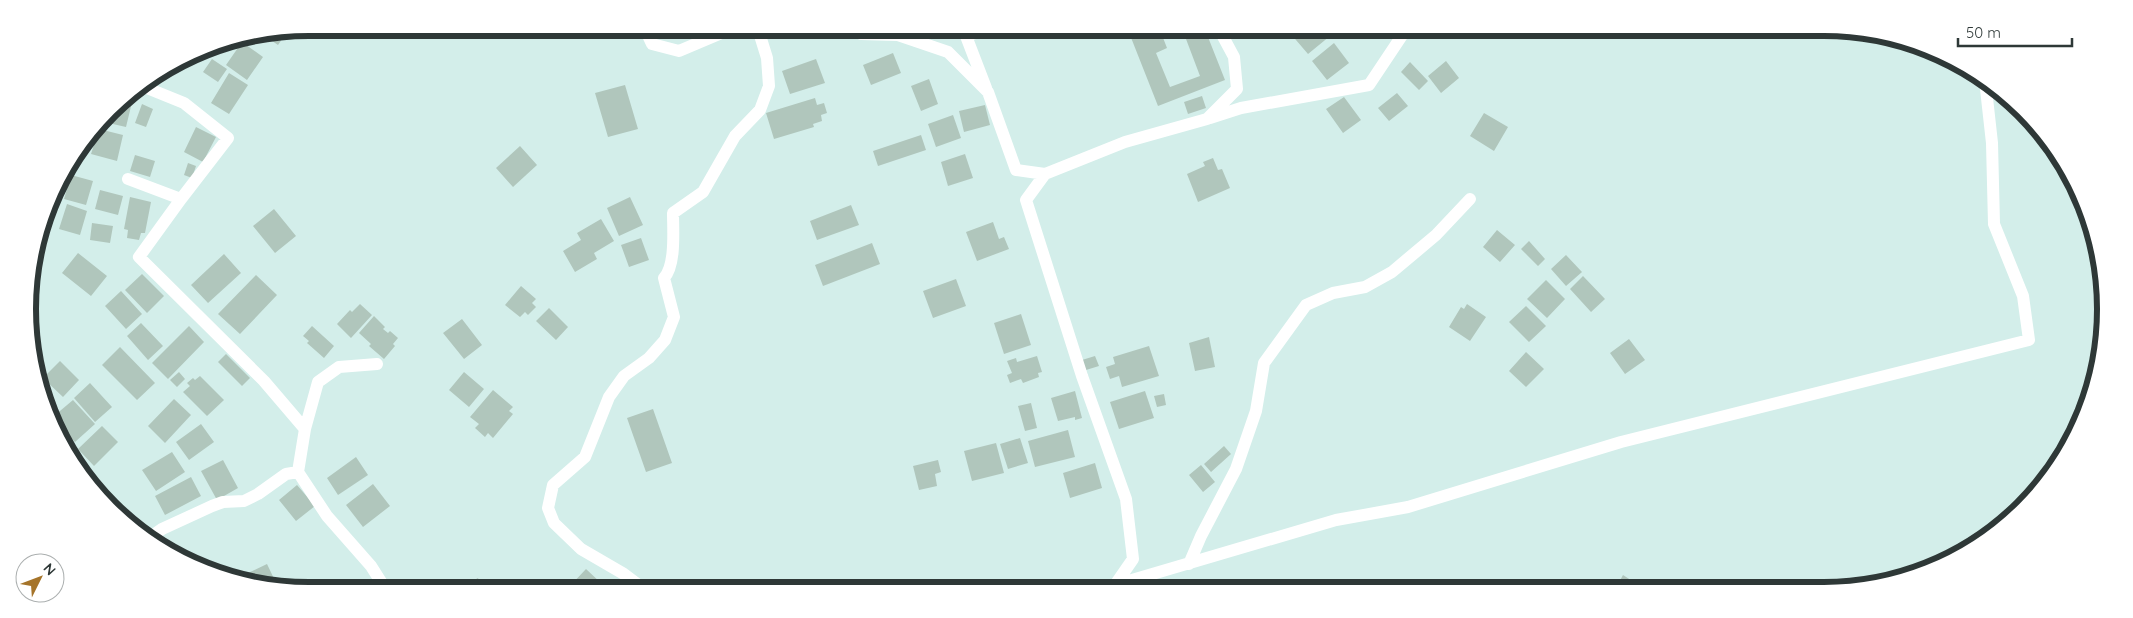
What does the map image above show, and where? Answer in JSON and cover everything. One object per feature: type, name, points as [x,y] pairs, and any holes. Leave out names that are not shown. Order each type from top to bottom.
[{"type":"street","points":[[648,36],[652,44],[680,51],[715,36]]},
{"type":"street","points":[[635,582],[582,549],[554,523],[548,508],[554,485],[585,457],[609,397],[624,376],[649,358],[664,340],[674,317],[664,278],[668,273],[673,244],[673,212],[703,192],[734,136],[760,110],[769,86],[767,58],[760,36]]},
{"type":"street","points":[[904,36],[948,52],[988,92]]},
{"type":"street","points":[[966,36],[1016,170],[1045,174],[1125,142],[1241,108],[1369,85],[1402,36]]},
{"type":"street","points":[[1207,119],[1237,89],[1234,57],[1223,36]]},
{"type":"street","points":[[149,89],[184,103],[228,138],[139,257],[264,381],[305,428]]},
{"type":"street","points":[[1125,582],[1336,520],[1408,508],[1622,442],[2029,340],[2022,296],[1994,224],[1992,143],[1986,90]]},
{"type":"street","points":[[1045,174],[1026,200],[1082,376],[1126,499],[1133,559],[1114,582]]},
{"type":"street","points":[[128,179],[181,199]]},
{"type":"street","points":[[1189,564],[1201,536],[1236,469],[1256,411],[1264,363],[1306,305],[1332,293],[1365,287],[1392,272],[1436,235],[1470,198]]},
{"type":"street","points":[[377,364],[339,367],[318,382],[305,428],[298,472],[327,516],[371,566],[381,582]]},
{"type":"street","points":[[154,534],[212,506],[223,502],[244,501],[258,494],[286,474],[298,472]]},
{"type":"building","points":[[1130,36],[1162,36],[1167,48],[1156,53],[1170,87],[1200,76],[1186,39],[1195,36],[1208,36],[1225,80],[1158,106]]},
{"type":"building","points":[[1293,36],[1330,36],[1308,54]]},
{"type":"building","points":[[283,38],[278,45],[270,39]]},
{"type":"building","points":[[1334,43],[1349,63],[1327,80],[1312,61]]},
{"type":"building","points":[[245,44],[263,57],[247,80],[226,65],[240,46]]},
{"type":"building","points":[[893,53],[901,73],[871,85],[863,65]]},
{"type":"building","points":[[212,59],[227,69],[218,82],[203,72]]},
{"type":"building","points":[[816,59],[825,83],[790,94],[782,71]]},
{"type":"building","points":[[1446,61],[1459,78],[1441,93],[1428,76]]},
{"type":"building","points":[[1410,62],[1428,81],[1419,90],[1401,72]]},
{"type":"building","points":[[229,73],[248,85],[229,114],[211,103]]},
{"type":"building","points":[[929,79],[938,104],[921,111],[911,86]]},
{"type":"building","points":[[625,85],[638,129],[608,137],[595,93]]},
{"type":"building","points":[[1397,93],[1408,106],[1389,121],[1378,108]]},
{"type":"building","points":[[1202,96],[1206,108],[1188,114],[1184,102]]},
{"type":"building","points":[[1344,97],[1361,120],[1343,133],[1326,109]]},
{"type":"building","points":[[815,98],[817,105],[824,103],[827,113],[821,115],[822,121],[813,124],[814,127],[774,139],[766,113]]},
{"type":"building","points":[[132,102],[126,127],[109,123]]},
{"type":"building","points":[[142,104],[153,109],[146,127],[135,123]]},
{"type":"building","points":[[985,105],[990,125],[964,132],[959,111]]},
{"type":"building","points":[[1484,113],[1508,127],[1494,151],[1470,136]]},
{"type":"building","points":[[953,115],[961,138],[936,147],[928,124]]},
{"type":"building","points":[[196,127],[216,137],[203,162],[184,152]]},
{"type":"building","points":[[103,130],[123,135],[117,161],[91,154],[96,140]]},
{"type":"building","points":[[921,135],[926,150],[878,166],[873,151]]},
{"type":"building","points":[[520,146],[537,165],[513,187],[496,168]]},
{"type":"building","points":[[965,154],[973,178],[948,186],[941,162]]},
{"type":"building","points":[[135,155],[155,161],[150,177],[130,171]]},
{"type":"building","points":[[1213,158],[1218,170],[1222,169],[1230,188],[1198,202],[1187,174],[1205,166],[1203,162]]},
{"type":"building","points":[[188,163],[196,166],[192,178],[184,175]]},
{"type":"building","points":[[72,175],[93,181],[86,205],[64,199]]},
{"type":"building","points":[[100,190],[123,196],[118,215],[95,209]]},
{"type":"building","points":[[130,197],[151,202],[145,233],[141,233],[139,240],[127,238],[128,230],[124,229]]},
{"type":"building","points":[[630,197],[643,225],[619,236],[607,208]]},
{"type":"building","points":[[67,204],[87,211],[80,235],[59,229]]},
{"type":"building","points":[[851,205],[859,225],[817,240],[810,221]]},
{"type":"building","points":[[274,209],[296,236],[275,253],[253,226]]},
{"type":"building","points":[[601,219],[614,241],[594,253],[597,259],[575,272],[563,251],[581,240],[577,233]]},
{"type":"building","points":[[993,222],[999,239],[1004,237],[1009,249],[977,261],[966,232]]},
{"type":"building","points":[[92,223],[113,226],[110,243],[90,240]]},
{"type":"building","points":[[1497,230],[1515,245],[1500,262],[1483,247]]},
{"type":"building","points":[[641,238],[649,260],[629,267],[621,245]]},
{"type":"building","points":[[1529,241],[1545,259],[1538,266],[1521,249]]},
{"type":"building","points":[[872,243],[880,264],[823,286],[815,265]]},
{"type":"building","points":[[78,253],[107,276],[91,296],[62,273]]},
{"type":"building","points":[[224,254],[241,273],[208,303],[191,285]]},
{"type":"building","points":[[1566,255],[1582,272],[1566,286],[1551,269]]},
{"type":"building","points":[[142,274],[164,296],[147,313],[125,290]]},
{"type":"building","points":[[256,275],[277,295],[240,334],[218,314]]},
{"type":"building","points":[[1583,276],[1605,299],[1591,312],[1570,289]]},
{"type":"building","points":[[956,279],[966,306],[933,318],[923,291]]},
{"type":"building","points":[[1546,280],[1565,299],[1547,318],[1527,299]]},
{"type":"building","points":[[521,286],[536,299],[532,303],[536,307],[528,315],[525,312],[520,317],[505,305]]},
{"type":"building","points":[[121,291],[142,314],[126,329],[105,306]]},
{"type":"building","points":[[360,304],[372,315],[351,338],[337,324],[350,310],[352,312]]},
{"type":"building","points":[[1467,304],[1486,317],[1470,341],[1449,327],[1461,307],[1464,309]]},
{"type":"building","points":[[1526,306],[1546,326],[1529,342],[1509,322]]},
{"type":"building","points":[[549,308],[568,327],[556,340],[536,321]]},
{"type":"building","points":[[1021,314],[1031,345],[1004,354],[994,323]]},
{"type":"building","points":[[374,316],[385,327],[383,329],[388,333],[390,331],[398,338],[393,344],[395,346],[384,359],[369,346],[371,344],[359,333]]},
{"type":"building","points":[[462,319],[482,345],[464,359],[443,333]]},
{"type":"building","points":[[141,323],[163,346],[148,360],[127,336]]},
{"type":"building","points":[[189,326],[204,342],[168,379],[152,363]]},
{"type":"building","points":[[312,326],[334,346],[324,358],[307,343],[309,341],[303,336]]},
{"type":"building","points":[[1209,337],[1215,367],[1195,371],[1189,343]]},
{"type":"building","points":[[1629,339],[1645,360],[1625,374],[1610,353]]},
{"type":"building","points":[[1149,346],[1159,376],[1122,387],[1119,376],[1110,379],[1106,367],[1115,364],[1113,357]]},
{"type":"building","points":[[120,347],[155,383],[137,400],[102,365]]},
{"type":"building","points":[[1526,352],[1544,369],[1526,387],[1509,371]]},
{"type":"building","points":[[226,354],[250,378],[242,386],[218,362]]},
{"type":"building","points":[[1037,356],[1042,372],[1038,373],[1039,377],[1023,383],[1021,379],[1010,383],[1007,375],[1012,373],[1007,361],[1016,358],[1017,362]]},
{"type":"building","points":[[1095,356],[1099,366],[1086,370],[1082,360]]},
{"type":"building","points":[[60,361],[79,380],[63,397],[46,381],[45,376]]},
{"type":"building","points":[[179,372],[185,379],[177,387],[170,380]]},
{"type":"building","points":[[464,372],[484,389],[469,407],[449,390]]},
{"type":"building","points":[[200,376],[224,400],[207,416],[183,392],[190,386],[187,383],[193,378],[195,380]]},
{"type":"building","points":[[90,383],[112,407],[95,422],[74,398]]},
{"type":"building","points":[[493,390],[513,407],[509,411],[513,414],[493,438],[488,433],[485,437],[475,428],[479,424],[470,417]]},
{"type":"building","points":[[1075,391],[1082,418],[1075,420],[1075,417],[1058,421],[1051,398]]},
{"type":"building","points":[[1145,391],[1154,418],[1119,429],[1110,402]]},
{"type":"building","points":[[1164,394],[1166,405],[1157,407],[1154,396]]},
{"type":"building","points":[[174,399],[191,415],[165,443],[148,426]]},
{"type":"building","points":[[73,400],[95,424],[75,442],[65,431],[57,413]]},
{"type":"building","points":[[1031,403],[1037,428],[1025,431],[1018,406]]},
{"type":"building","points":[[653,409],[672,463],[646,472],[627,418]]},
{"type":"building","points":[[201,424],[214,442],[189,460],[176,442]]},
{"type":"building","points":[[102,426],[118,442],[94,466],[78,449]]},
{"type":"building","points":[[1068,430],[1075,457],[1035,467],[1028,441]]},
{"type":"building","points":[[1020,438],[1028,463],[1008,469],[1000,444]]},
{"type":"building","points":[[996,443],[1004,473],[972,481],[964,451]]},
{"type":"building","points":[[1224,446],[1231,454],[1211,472],[1204,464]]},
{"type":"building","points":[[172,452],[185,472],[156,491],[142,470]]},
{"type":"building","points":[[356,457],[368,475],[338,495],[327,478]]},
{"type":"building","points":[[223,460],[238,488],[217,500],[201,471]]},
{"type":"building","points":[[938,460],[941,472],[935,474],[937,486],[919,490],[913,466]]},
{"type":"building","points":[[1095,463],[1102,488],[1070,498],[1063,473]]},
{"type":"building","points":[[1201,465],[1215,482],[1203,492],[1189,475]]},
{"type":"building","points":[[191,477],[201,496],[165,515],[155,496]]},
{"type":"building","points":[[373,484],[390,506],[363,527],[346,505]]},
{"type":"building","points":[[297,485],[315,506],[296,521],[279,500]]},
{"type":"building","points":[[267,564],[274,579],[256,577],[248,573]]},
{"type":"building","points":[[586,569],[600,582],[574,582]]},
{"type":"building","points":[[1623,575],[1634,582],[1619,582]]},
{"type":"building","points":[[478,578],[480,582],[470,582]]}]
